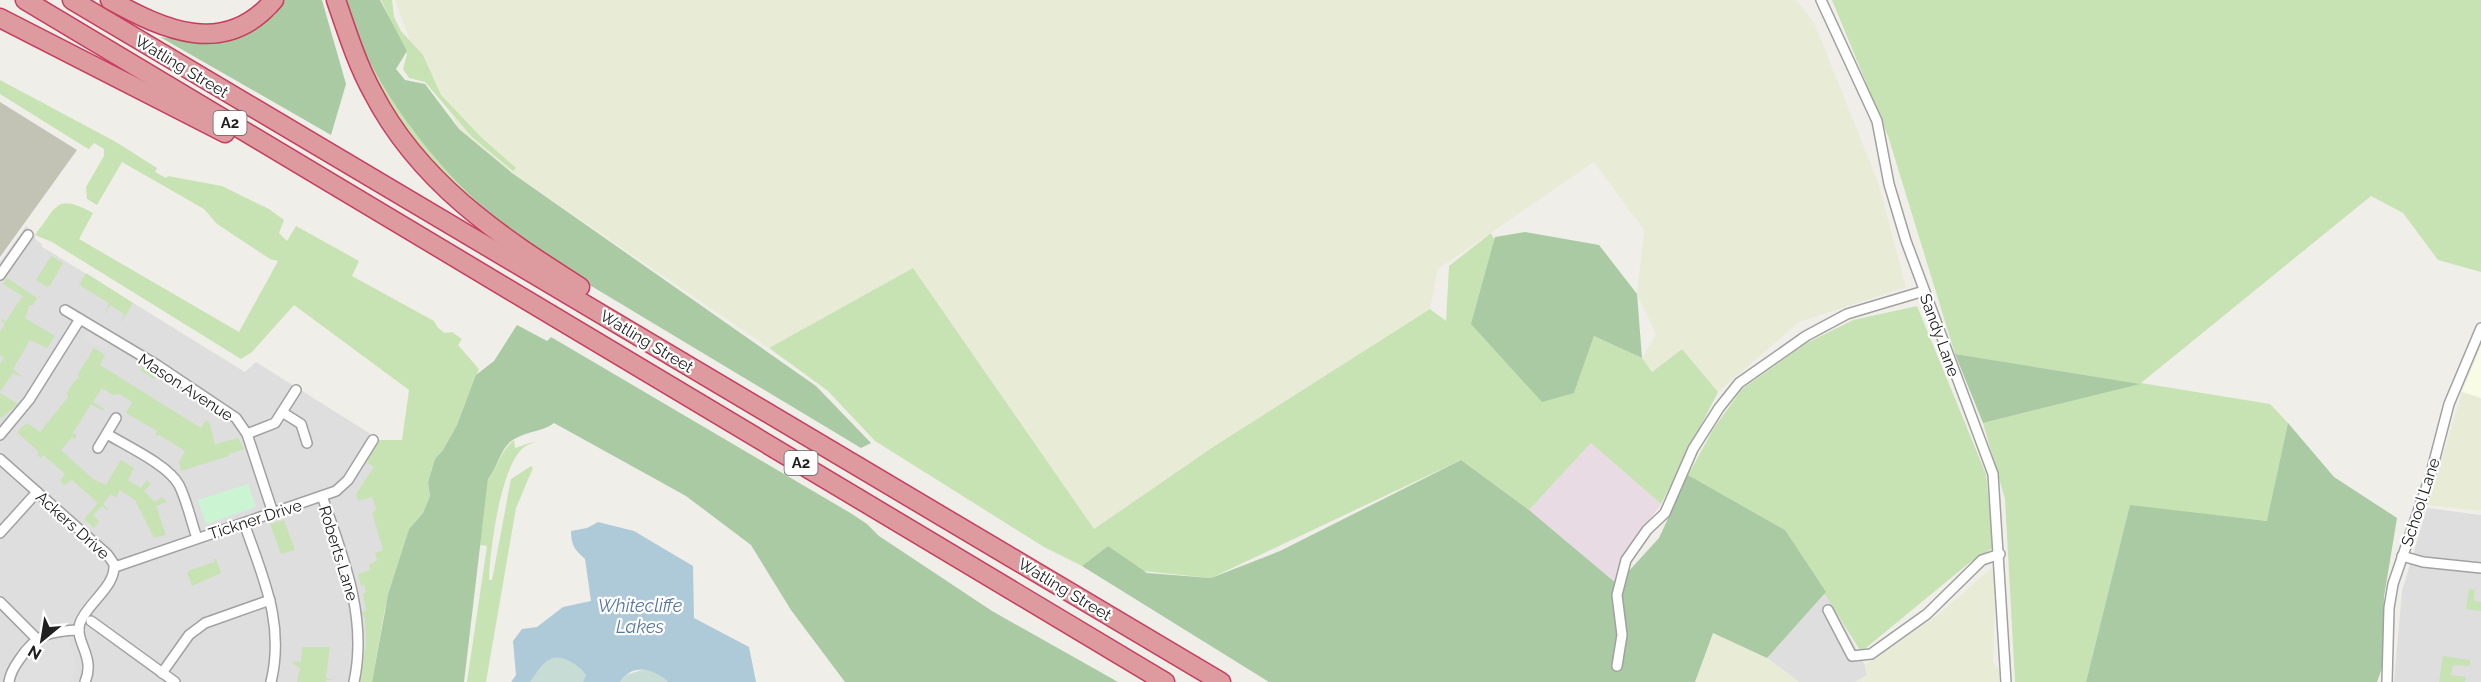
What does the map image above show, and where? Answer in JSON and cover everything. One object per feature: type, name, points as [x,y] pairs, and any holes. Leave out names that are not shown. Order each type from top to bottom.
[{"type":"highway","name":"Watling Street","points":[[25,0],[1166,682]]},
{"type":"highway","name":"Watling Street","points":[[72,0],[1221,682]]},
{"type":"highway","points":[[110,0],[160,26],[182,33],[200,35],[221,33],[242,26],[259,15],[274,0]]},
{"type":"highway","points":[[336,0],[360,65],[384,114],[416,158],[452,196],[520,249],[631,319],[763,410]]},
{"type":"highway","points":[[0,18],[181,109],[436,246]]},
{"type":"street","name":"Sandy Lane","points":[[1821,0],[1877,121],[1889,184],[1924,291],[1993,474],[2000,554],[2006,682]]},
{"type":"street","points":[[0,275],[28,235]]},
{"type":"street","points":[[1617,666],[1622,635],[1617,595],[1626,560],[1647,530],[1665,513],[1693,449],[1719,408],[1739,383],[1806,336],[1846,314],[1924,291]]},
{"type":"street","name":"Mason Avenue","points":[[65,310],[223,408],[240,423],[247,434],[273,513]]},
{"type":"street","points":[[0,435],[29,400],[80,319]]},
{"type":"street","name":"School Lane","points":[[2386,682],[2389,608],[2393,584],[2428,486],[2449,404],[2481,328]]},
{"type":"street","points":[[247,434],[275,424],[296,390]]},
{"type":"street","points":[[282,412],[301,424],[307,443]]},
{"type":"street","points":[[98,448],[116,418]]},
{"type":"street","points":[[107,434],[174,478],[180,487],[197,538]]},
{"type":"street","name":"Tickner Drive","points":[[115,567],[338,490],[346,482],[373,440]]},
{"type":"street","name":"Ackers Drive","points":[[0,459],[110,556],[115,567],[111,579],[82,620],[79,630]]},
{"type":"street","points":[[0,533],[37,492]]},
{"type":"street","name":"Roberts Lane","points":[[322,496],[341,551],[356,606],[358,638],[354,682]]},
{"type":"street","points":[[244,523],[276,623],[277,642],[271,682]]},
{"type":"street","points":[[1828,610],[1852,656],[1871,654],[1927,614],[1982,560],[2000,554]]},
{"type":"street","points":[[2402,556],[2423,562],[2481,568]]},
{"type":"street","points":[[162,672],[184,641],[205,623],[270,600]]},
{"type":"street","points":[[0,602],[37,639]]},
{"type":"street","points":[[91,621],[175,682]]},
{"type":"street","points":[[9,682],[15,666],[37,639],[53,632],[79,630],[88,663],[85,682]]},
{"type":"shaded area","points":[[395,0],[1796,0],[1814,22],[1878,182],[1906,287],[1799,322],[1718,392],[1682,349],[1652,372],[1642,358],[1656,334],[1637,294],[1644,230],[1594,162],[1438,269],[1430,309],[1213,447],[1094,529],[913,268],[769,348],[512,173],[459,129],[408,36]]},
{"type":"shaded area","points":[[0,102],[77,150],[0,257]]},
{"type":"shaded area","points":[[26,226],[34,233],[36,240],[42,244],[41,246],[245,372],[256,362],[377,438],[365,461],[381,470],[383,550],[366,593],[366,647],[362,671],[357,682],[0,682],[0,262]]},
{"type":"shaded area","points":[[89,329],[109,342],[104,350],[84,338]]},
{"type":"shaded area","points":[[2481,346],[2481,398],[2462,392]]},
{"type":"shaded area","points":[[2462,392],[2481,398],[2481,511],[2428,505]]},
{"type":"shaded area","points":[[1591,443],[1661,504],[1625,552],[1616,583],[1529,510]]},
{"type":"shaded area","points":[[2427,508],[2481,515],[2481,682],[2394,682],[2402,591]]},
{"type":"shaded area","points":[[1996,564],[1993,663],[2001,672],[2002,682],[1855,682],[1867,675],[1865,665],[1938,615]]},
{"type":"shaded area","points":[[1826,592],[1865,665],[1867,675],[1855,682],[1799,682],[1767,658]]},
{"type":"shaded area","points":[[634,633],[587,675],[583,682],[523,682],[518,642]]},
{"type":"shaded area","points":[[1713,633],[1767,658],[1799,682],[1695,682]]},
{"type":"shaded area","points":[[67,635],[76,662],[75,672],[69,682],[13,682],[23,661],[36,646],[50,637]]},
{"type":"shaded area","points":[[645,669],[659,673],[668,682],[620,682],[626,675]]},
{"type":"green space","points":[[283,0],[322,0],[346,84],[331,135],[160,37],[211,44],[238,37],[275,15]]},
{"type":"green space","points":[[342,0],[374,69],[412,129],[487,212],[469,205],[385,108]]},
{"type":"green space","points":[[342,0],[380,0],[407,51],[396,69],[405,80],[425,84],[459,129],[512,173],[816,386],[871,443],[861,448],[558,266],[489,213],[429,150],[402,115],[379,79]]},
{"type":"green space","points":[[381,0],[392,0],[394,17],[401,31],[423,55],[441,95],[481,137],[516,168],[513,171],[472,137],[425,82],[409,78],[403,69],[407,54]]},
{"type":"green space","points":[[1832,0],[2481,0],[2481,272],[2438,260],[2403,213],[2371,196],[2141,383],[2270,404],[2288,423],[2268,521],[2130,506],[2086,682],[2015,682],[2005,499],[1983,423],[2138,384],[1955,354],[1888,136]]},
{"type":"green space","points":[[0,80],[116,142],[157,168],[155,172],[166,178],[168,176],[222,186],[269,209],[284,220],[279,233],[287,241],[296,226],[359,261],[352,276],[434,321],[445,333],[452,332],[462,339],[458,345],[479,369],[457,425],[443,450],[435,459],[428,482],[430,496],[423,513],[409,529],[385,608],[372,682],[357,682],[362,671],[366,643],[365,618],[359,612],[366,611],[363,594],[366,593],[364,585],[361,586],[358,574],[370,570],[369,565],[377,560],[375,553],[383,550],[372,513],[376,510],[372,497],[358,501],[356,494],[374,467],[365,461],[377,440],[402,440],[409,390],[294,305],[252,352],[241,359],[52,242],[35,235],[58,206],[71,204],[81,207],[93,213],[79,239],[239,332],[278,261],[270,259],[217,224],[204,209],[122,162],[97,205],[87,199],[86,187],[104,156],[104,149],[94,143],[89,149],[85,147],[0,94]]},
{"type":"green space","points":[[1525,232],[1599,245],[1637,294],[1642,358],[1594,336],[1574,393],[1542,402],[1471,324],[1495,237]]},
{"type":"green space","points":[[1491,233],[1574,393],[1594,336],[1642,358],[1652,372],[1682,349],[1718,392],[1661,504],[1591,443],[1529,510],[1461,460],[1211,578],[1143,571],[1108,546],[1082,566],[1044,547],[875,441],[828,391],[769,348],[913,268],[1094,529],[1213,447],[1430,309],[1446,321],[1449,266]]},
{"type":"green space","points":[[51,256],[63,263],[50,286],[47,287],[36,280]]},
{"type":"green space","points":[[86,273],[133,303],[121,323],[124,314],[110,305],[103,316],[109,303],[79,285]]},
{"type":"green space","points":[[7,278],[37,298],[33,305],[30,305],[25,318],[55,336],[47,348],[30,340],[13,369],[25,379],[13,373],[0,392],[0,364],[4,358],[0,355],[0,332],[5,324],[0,318],[6,321],[24,297],[3,284]]},
{"type":"green space","points":[[1917,306],[1986,474],[1993,548],[1969,563],[1861,652],[1785,530],[1688,475],[1714,428],[1742,389],[1805,344],[1853,320]]},
{"type":"green space","points":[[517,325],[547,341],[551,337],[852,514],[879,536],[992,611],[1118,682],[845,682],[791,610],[751,545],[686,496],[554,423],[510,442],[488,479],[464,682],[372,682],[388,595],[409,529],[423,513],[430,496],[428,482],[435,459],[443,450],[457,425],[476,375],[494,361]]},
{"type":"green space","points":[[94,348],[105,355],[100,365],[201,428],[206,420],[209,422],[215,444],[238,438],[244,449],[181,471],[179,462],[185,451],[159,435],[155,435],[157,431],[126,413],[132,402],[120,394],[113,395],[102,388],[93,402],[104,409],[103,411],[91,404],[73,433],[77,436],[75,439],[72,437],[61,450],[93,479],[106,485],[121,460],[134,468],[128,480],[141,488],[147,480],[151,484],[144,491],[155,502],[162,497],[167,502],[156,506],[166,535],[154,538],[135,500],[120,490],[116,498],[111,494],[103,504],[107,510],[102,506],[93,515],[99,521],[94,528],[84,519],[98,503],[72,480],[64,485],[60,481],[65,474],[43,455],[41,458],[37,455],[39,452],[17,432],[27,423],[40,432],[69,396],[66,394],[75,380],[79,379],[78,374]]},
{"type":"green space","points":[[1955,354],[2140,384],[1983,423]]},
{"type":"green space","points":[[147,362],[158,372],[154,379],[140,370]]},
{"type":"green space","points":[[0,393],[18,404],[1,418],[0,417]]},
{"type":"green space","points":[[2288,423],[2334,477],[2397,518],[2384,597],[2382,668],[2377,682],[2086,682],[2130,505],[2267,521]]},
{"type":"green space","points":[[514,440],[515,448],[536,441],[520,451],[507,476],[497,512],[489,580],[492,580],[511,479],[531,466],[533,468],[516,508],[486,682],[467,682],[487,546],[480,545],[488,479]]},
{"type":"green space","points":[[1461,460],[1529,510],[1617,584],[1659,538],[1688,475],[1785,530],[1826,592],[1767,658],[1713,633],[1695,682],[1269,682],[1082,566],[1108,546],[1147,573],[1211,578],[1280,551]]},
{"type":"green space","points":[[248,484],[256,507],[206,524],[198,500]]},
{"type":"green space","points":[[284,520],[295,550],[281,554],[270,524]]},
{"type":"green space","points":[[214,559],[221,573],[192,586],[187,573],[215,562]]},
{"type":"green space","points":[[2469,589],[2475,590],[2474,601],[2481,602],[2481,611],[2466,609]]},
{"type":"green space","points":[[302,647],[330,647],[326,678],[335,680],[297,682],[300,668],[293,664],[294,661],[301,662]]},
{"type":"green space","points":[[2443,656],[2470,660],[2470,666],[2453,665],[2451,675],[2466,677],[2465,682],[2439,682]]},
{"type":"water","name":"Whitecliffe Lakes","points":[[598,522],[634,531],[693,566],[694,618],[749,647],[756,682],[668,682],[656,673],[637,670],[625,676],[620,682],[583,682],[586,675],[581,669],[564,658],[557,657],[542,665],[530,682],[511,682],[516,675],[513,641],[522,629],[537,627],[563,607],[591,601],[585,559],[574,547],[571,531],[587,528]]}]
